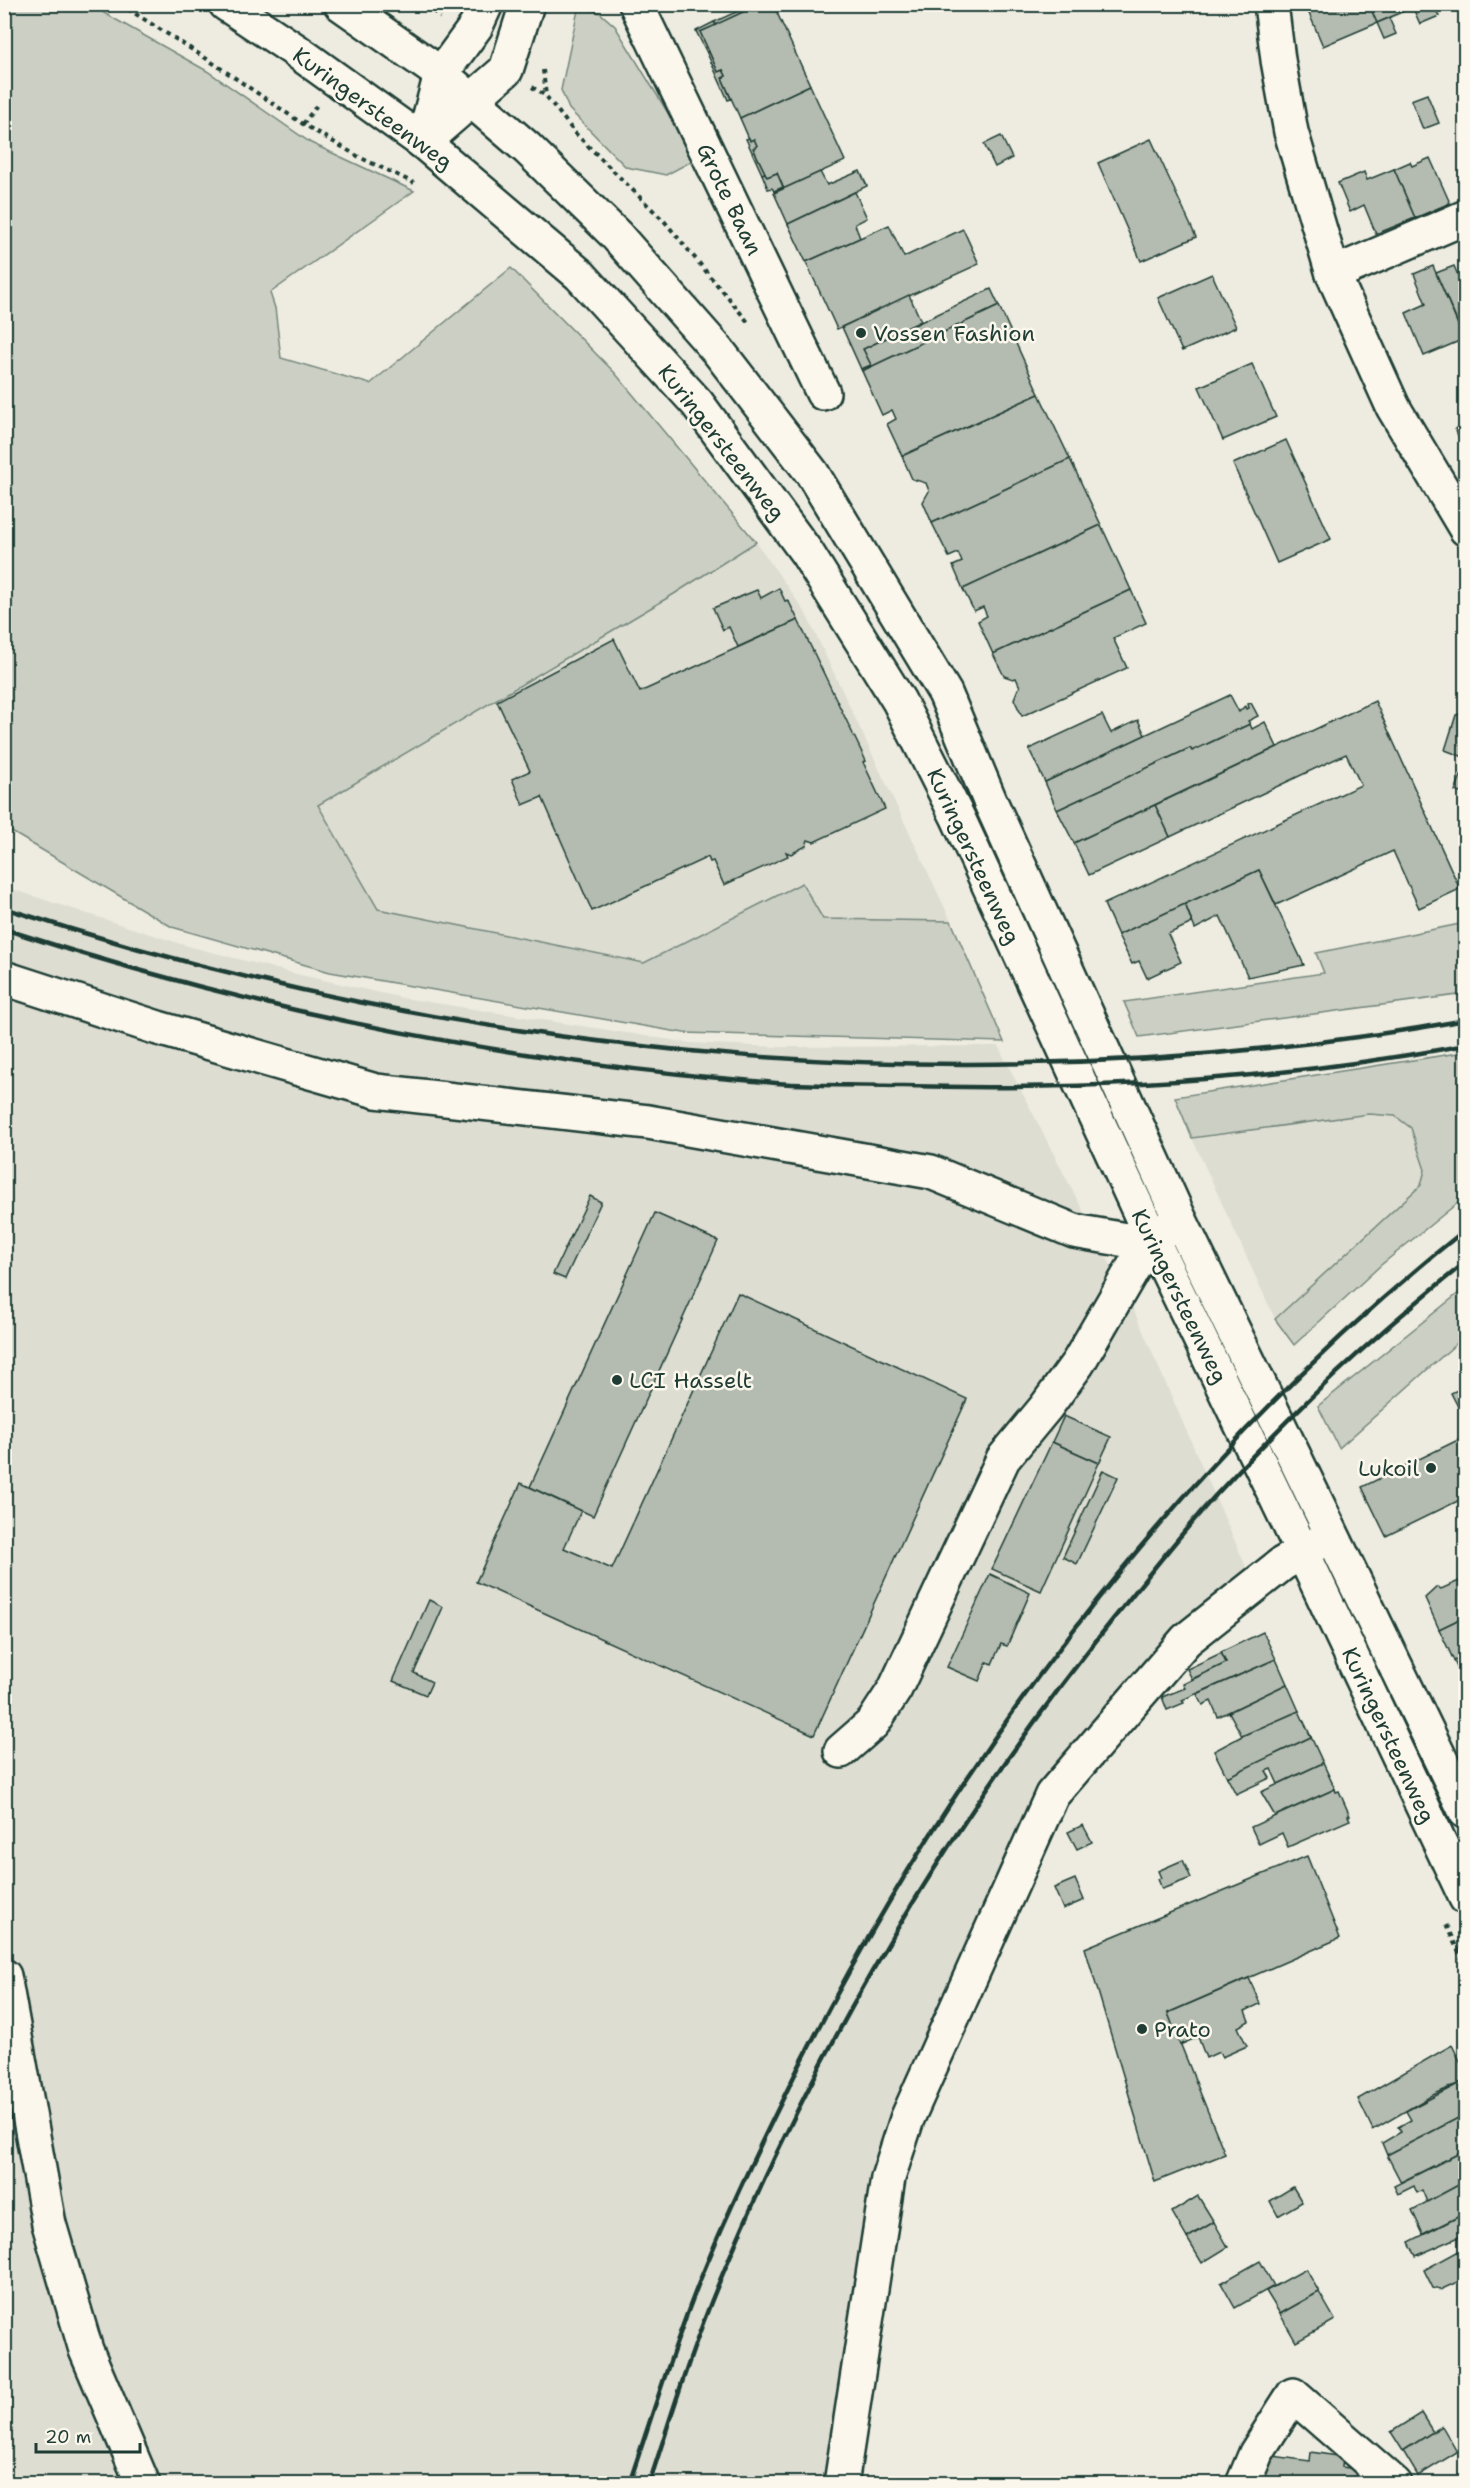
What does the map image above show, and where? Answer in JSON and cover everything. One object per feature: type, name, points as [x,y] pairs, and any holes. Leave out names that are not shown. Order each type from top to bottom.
[{"type":"main road","name":"Kuringersteenweg","points":[[226,4],[295,50],[423,142],[580,274],[697,403],[807,553],[899,701],[958,818],[1151,1236],[1466,1898]]},
{"type":"main road","name":"Kuringersteenweg","points":[[341,4],[441,75],[472,101],[527,148],[616,235],[719,352],[812,474],[945,693],[995,812],[1181,1222],[1466,1812]]},
{"type":"main road","points":[[423,142],[441,75],[476,26],[486,4]]},
{"type":"main road","points":[[423,142],[506,70],[527,4]]},
{"type":"main road","name":"Grote Baan","points":[[636,4],[823,393]]},
{"type":"main road","points":[[1271,4],[1291,132],[1333,274],[1393,407],[1466,529]]},
{"type":"main road","points":[[1333,274],[1466,218]]},
{"type":"main road","points":[[4,978],[158,1028],[376,1091],[648,1122],[931,1172],[1074,1231],[1126,1240],[1151,1236],[1181,1222]]},
{"type":"main road","points":[[841,1751],[873,1723],[895,1689],[1003,1459],[1046,1407],[1078,1363],[1151,1236]]},
{"type":"main road","points":[[841,2484],[888,2178],[907,2119],[1052,1794],[1186,1640],[1302,1551],[1331,1535]]},
{"type":"main road","points":[[4,1976],[49,2224],[86,2350],[143,2484]]},
{"type":"main road","points":[[1243,2484],[1256,2453],[1293,2395],[1395,2484]]},
{"type":"path","points":[[120,4],[303,124],[362,158],[415,183]]},
{"type":"path","points":[[1446,1925],[1466,1968]]},
{"type":"shaded area","points":[[5,4],[90,5],[207,71],[311,143],[414,191],[270,293],[275,308],[281,358],[370,384],[511,268],[615,373],[756,542],[674,594],[318,805],[378,909],[644,963],[802,883],[823,919],[951,921],[1004,1042],[684,1033],[330,972],[172,927],[5,828]]},
{"type":"shaded area","points":[[579,5],[600,13],[615,26],[696,159],[666,175],[626,167],[569,109],[561,90]]},
{"type":"shaded area","points":[[756,542],[805,612],[951,921],[823,919],[701,935],[644,963],[378,909],[317,805],[674,594]]},
{"type":"shaded area","points":[[5,887],[184,945],[296,974],[403,998],[690,1043],[779,1047],[998,1046],[1131,1304],[1261,1601],[1212,1636],[1121,1737],[1057,1818],[939,2093],[914,2142],[899,2193],[856,2483],[5,2484]]},
{"type":"shaded area","points":[[1465,923],[1465,994],[1139,1037],[1124,1002],[1324,973],[1316,953]]},
{"type":"shaded area","points":[[1465,1052],[1465,1197],[1381,1265],[1294,1345],[1275,1319],[1421,1185],[1425,1170],[1411,1128],[1395,1116],[1369,1114],[1192,1138],[1175,1097]]},
{"type":"shaded area","points":[[1369,1114],[1395,1116],[1411,1128],[1425,1170],[1421,1185],[1275,1319],[1192,1138]]},
{"type":"shaded area","points":[[1465,1288],[1465,1336],[1339,1448],[1318,1406]]},
{"type":"building","points":[[753,4],[756,6],[716,25],[714,22]]},
{"type":"building","points":[[760,4],[773,4],[810,85],[740,118],[722,78],[726,76],[723,70],[718,72],[700,32]]},
{"type":"building","points":[[1305,4],[1369,4],[1377,23],[1323,46]]},
{"type":"building","points":[[1369,4],[1420,4],[1377,23]]},
{"type":"building","points":[[1420,4],[1433,4],[1439,16],[1420,24],[1413,8]]},
{"type":"building","points":[[1389,18],[1396,34],[1384,39],[1377,23]]},
{"type":"building","points":[[714,22],[716,25],[700,32],[709,52],[707,53],[696,31]]},
{"type":"building","points":[[709,52],[718,72],[723,70],[726,76],[722,78],[731,99],[728,100],[707,53]]},
{"type":"building","points":[[810,85],[845,161],[774,193],[783,187],[777,173],[767,177],[753,148],[757,146],[754,139],[750,141],[740,118]]},
{"type":"building","points":[[1427,94],[1439,123],[1423,129],[1411,100]]},
{"type":"building","points":[[1001,136],[1012,158],[995,167],[984,144]]},
{"type":"building","points":[[749,138],[750,141],[754,139],[757,146],[753,148],[765,173],[762,174],[746,139]]},
{"type":"building","points":[[1151,139],[1196,237],[1141,261],[1098,163]]},
{"type":"building","points":[[1430,158],[1450,203],[1415,218],[1394,169],[1410,162],[1412,166]]},
{"type":"building","points":[[1394,169],[1415,218],[1376,234],[1364,205],[1350,212],[1338,183],[1364,172],[1367,180]]},
{"type":"building","points":[[860,171],[867,186],[788,224],[774,193],[820,172],[827,185]]},
{"type":"building","points":[[765,173],[767,177],[777,173],[783,187],[774,191],[772,188],[768,189],[762,174]]},
{"type":"building","points":[[855,192],[867,218],[855,224],[860,238],[806,262],[788,224]]},
{"type":"building","points":[[889,225],[904,257],[963,229],[979,264],[837,329],[806,262]]},
{"type":"building","points":[[1433,266],[1464,339],[1424,356],[1406,313],[1426,304],[1414,274]]},
{"type":"building","points":[[1454,266],[1466,294],[1466,342],[1436,273]]},
{"type":"building","points":[[1212,274],[1236,327],[1182,351],[1158,298]]},
{"type":"building","points":[[991,289],[999,306],[862,371],[861,369],[871,365],[863,349]]},
{"type":"building","points":[[909,295],[921,321],[863,349],[871,365],[861,369],[842,327]]},
{"type":"building","points":[[999,306],[1039,394],[902,456],[887,424],[896,419],[892,410],[882,415],[862,371]]},
{"type":"building","points":[[1252,364],[1276,417],[1223,440],[1199,387]]},
{"type":"building","points":[[1039,394],[1070,459],[932,523],[923,502],[929,491],[926,483],[912,479],[902,456]]},
{"type":"building","points":[[1466,425],[1466,453],[1455,429]]},
{"type":"building","points":[[1286,440],[1331,539],[1277,563],[1233,464]]},
{"type":"building","points":[[1070,459],[1101,525],[963,589],[953,566],[962,562],[958,553],[949,557],[932,523]]},
{"type":"building","points":[[1101,525],[1131,590],[993,654],[978,621],[987,616],[983,607],[974,611],[963,589]]},
{"type":"building","points":[[779,588],[798,620],[738,647],[729,627],[723,630],[713,608],[757,590],[761,598]]},
{"type":"building","points":[[1131,590],[1146,623],[1113,638],[1127,668],[1022,716],[1014,699],[1020,687],[1016,678],[1004,676],[993,654]]},
{"type":"building","points":[[798,620],[866,761],[863,762],[885,809],[814,842],[808,840],[806,846],[791,854],[786,852],[788,856],[724,885],[713,861],[710,862],[708,857],[592,911],[542,797],[523,805],[512,779],[530,771],[497,701],[614,639],[640,692]]},
{"type":"building","points":[[1230,695],[1239,712],[1245,706],[1246,709],[1249,708],[1248,704],[1251,703],[1258,716],[1248,721],[1250,724],[1192,751],[1190,748],[1057,810],[1045,782]]},
{"type":"building","points":[[1375,701],[1460,889],[1419,908],[1393,851],[1276,905],[1259,870],[1118,935],[1104,904],[1361,785],[1346,754],[1170,837],[1155,805]]},
{"type":"building","points":[[1466,713],[1466,758],[1445,750],[1456,715]]},
{"type":"building","points":[[1102,715],[1111,733],[1138,720],[1145,735],[1045,782],[1029,749]]},
{"type":"building","points":[[1265,722],[1277,747],[1074,843],[1057,810],[1190,748],[1192,751],[1250,724],[1252,729]]},
{"type":"building","points":[[1466,763],[1466,795],[1455,791]]},
{"type":"building","points":[[1155,805],[1170,837],[1089,875],[1074,843]]},
{"type":"building","points":[[1259,870],[1304,965],[1248,977],[1220,916],[1195,929],[1185,904]]},
{"type":"building","points":[[1185,904],[1192,923],[1168,934],[1181,962],[1147,978],[1139,961],[1132,964],[1118,935]]},
{"type":"building","points":[[590,1196],[601,1202],[565,1279],[553,1274]]},
{"type":"building","name":"LCI Hasselt","points":[[655,1213],[718,1241],[593,1516],[530,1487]]},
{"type":"building","points":[[738,1293],[967,1399],[814,1735],[476,1582],[521,1483],[581,1511],[564,1548],[612,1569]]},
{"type":"building","points":[[1466,1386],[1466,1422],[1451,1393]]},
{"type":"building","points":[[1064,1416],[1111,1437],[1099,1463],[1052,1442]]},
{"type":"building","points":[[1466,1436],[1466,1497],[1386,1536],[1362,1487]]},
{"type":"building","points":[[1052,1442],[1099,1463],[1041,1591],[992,1569]]},
{"type":"building","points":[[1103,1470],[1118,1477],[1077,1564],[1063,1557]]},
{"type":"building","points":[[990,1574],[1030,1593],[1007,1646],[1001,1644],[992,1664],[987,1662],[979,1681],[947,1667]]},
{"type":"building","points":[[1466,1578],[1466,1616],[1439,1629],[1425,1598],[1437,1587],[1441,1589]]},
{"type":"building","points":[[429,1600],[443,1607],[414,1673],[432,1682],[426,1695],[393,1681]]},
{"type":"building","points":[[1466,1616],[1466,1656],[1454,1661],[1439,1629]]},
{"type":"building","points":[[1263,1632],[1276,1659],[1182,1700],[1184,1703],[1167,1710],[1162,1697],[1185,1688],[1183,1684],[1226,1663],[1221,1652]]},
{"type":"building","points":[[1221,1653],[1226,1663],[1192,1679],[1187,1669]]},
{"type":"building","points":[[1466,1656],[1466,1687],[1454,1661]]},
{"type":"building","points":[[1276,1659],[1287,1684],[1218,1717],[1211,1701],[1203,1705],[1197,1694]]},
{"type":"building","points":[[1287,1684],[1299,1711],[1242,1736],[1229,1712]]},
{"type":"building","points":[[1299,1711],[1311,1737],[1227,1777],[1214,1751]]},
{"type":"building","points":[[1311,1737],[1323,1763],[1278,1784],[1271,1769],[1266,1771],[1270,1778],[1236,1794],[1227,1777]]},
{"type":"building","points":[[1323,1763],[1335,1789],[1275,1816],[1261,1792]]},
{"type":"building","points":[[1335,1789],[1336,1792],[1339,1791],[1350,1820],[1288,1847],[1282,1833],[1259,1844],[1251,1827]]},
{"type":"building","points":[[1083,1825],[1092,1842],[1077,1849],[1068,1832]]},
{"type":"building","name":"Prato","points":[[1307,1856],[1340,1938],[1168,2013],[1225,2154],[1155,2182],[1085,1948]]},
{"type":"building","points":[[1183,1860],[1191,1878],[1162,1889],[1158,1871]]},
{"type":"building","points":[[1075,1879],[1084,1900],[1063,1909],[1054,1888]]},
{"type":"building","points":[[1249,1978],[1260,2004],[1245,2011],[1249,2021],[1238,2027],[1247,2046],[1222,2057],[1219,2052],[1206,2058],[1198,2037],[1180,2045],[1168,2013]]},
{"type":"building","points":[[1452,2045],[1466,2073],[1466,2080],[1433,2095],[1373,2130],[1358,2099]]},
{"type":"building","points":[[1466,2080],[1466,2114],[1387,2155],[1382,2143],[1401,2132],[1398,2127],[1411,2120],[1406,2111]]},
{"type":"building","points":[[1466,2114],[1466,2150],[1401,2182],[1387,2155]]},
{"type":"building","points":[[1466,2150],[1466,2181],[1427,2202],[1422,2190],[1417,2193],[1414,2186],[1398,2194],[1394,2186]]},
{"type":"building","points":[[1466,2181],[1466,2213],[1423,2234],[1412,2210]]},
{"type":"building","points":[[1293,2187],[1302,2202],[1278,2216],[1270,2201]]},
{"type":"building","points":[[1198,2196],[1214,2222],[1187,2238],[1172,2212]]},
{"type":"building","points":[[1466,2213],[1466,2234],[1416,2256],[1409,2242]]},
{"type":"building","points":[[1214,2222],[1228,2247],[1202,2263],[1187,2238]]},
{"type":"building","points":[[1466,2247],[1466,2278],[1440,2290],[1433,2288],[1424,2270]]},
{"type":"building","points":[[1260,2261],[1274,2286],[1235,2308],[1221,2283]]},
{"type":"building","points":[[1306,2269],[1319,2292],[1280,2314],[1266,2291]]},
{"type":"building","points":[[1319,2292],[1335,2320],[1296,2342],[1280,2314]]},
{"type":"building","points":[[1421,2413],[1433,2432],[1403,2451],[1391,2432]]},
{"type":"building","points":[[1442,2426],[1457,2452],[1418,2476],[1403,2451]]},
{"type":"building","points":[[1311,2452],[1343,2457],[1342,2467],[1357,2469],[1376,2484],[1261,2484],[1273,2456],[1310,2461]]},
{"type":"railway","points":[[4,908],[182,961],[362,1003],[545,1034],[728,1054],[913,1063],[1098,1061],[1282,1046],[1466,1020]]},
{"type":"railway","points":[[4,929],[193,985],[386,1029],[580,1062],[776,1083],[974,1087],[1115,1084],[1256,1075],[1326,1067],[1466,1045]]},
{"type":"railway","points":[[629,2484],[690,2305],[763,2139],[837,1993],[908,1870],[986,1750],[1070,1635],[1160,1524],[1256,1420],[1358,1321],[1466,1229]]},
{"type":"railway","points":[[649,2484],[699,2334],[718,2285],[799,2108],[892,1938],[943,1855],[997,1774],[1054,1695],[1114,1618],[1201,1512],[1244,1465],[1336,1374],[1466,1262]]},
{"type":"place","name":"Vossen Fashion","points":[[861,333]]},
{"type":"place","name":"LCI Hasselt","points":[[617,1380]]},
{"type":"place","name":"Lukoil","points":[[1431,1468]]},
{"type":"place","name":"Prato","points":[[1142,2029]]}]
